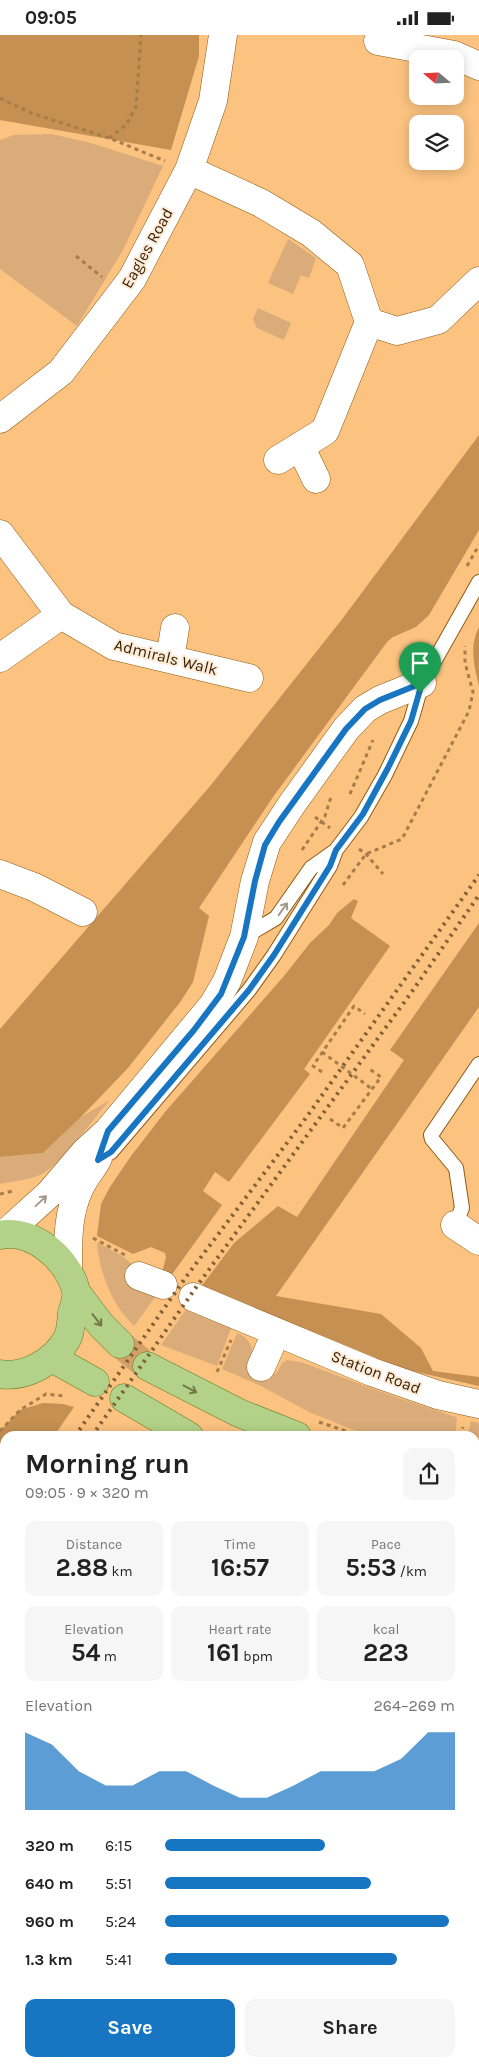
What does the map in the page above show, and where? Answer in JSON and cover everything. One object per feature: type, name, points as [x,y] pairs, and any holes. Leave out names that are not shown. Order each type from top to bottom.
[{"type":"main road","points":[[2,1235],[23,1236],[45,1246],[101,1325],[120,1344]]},
{"type":"main road","points":[[3,1378],[32,1371],[52,1358],[68,1338],[72,1282]]},
{"type":"main road","points":[[52,1358],[95,1382]]},
{"type":"main road","points":[[147,1366],[246,1417],[305,1427]]},
{"type":"main road","points":[[124,1398],[180,1431]]},
{"type":"street","name":"Eagles Road","points":[[0,419],[61,372],[132,279],[188,170],[213,101],[223,35]]},
{"type":"street","points":[[378,41],[454,55],[479,66]]},
{"type":"street","points":[[188,170],[261,203],[312,233],[350,265],[369,322],[325,431],[278,460]]},
{"type":"street","points":[[369,322],[397,331],[438,320],[479,281]]},
{"type":"street","points":[[300,446],[316,479]]},
{"type":"street","name":"Admirals Walk","points":[[0,534],[61,615],[114,646],[249,678]]},
{"type":"street","points":[[0,658],[61,615]]},
{"type":"street","points":[[170,659],[175,628]]},
{"type":"street","points":[[2,1235],[50,1193],[85,1152],[108,1131],[213,1005],[227,981],[244,937],[255,881],[265,845],[346,729],[365,709],[380,700],[422,683]]},
{"type":"street","points":[[0,874],[34,887],[83,912]]},
{"type":"street","points":[[72,1282],[68,1228],[71,1211],[79,1189],[98,1160],[108,1131]]},
{"type":"street","points":[[455,1225],[479,1241]]},
{"type":"street","name":"Station Road","points":[[193,1297],[276,1333],[402,1383],[458,1401],[479,1404]]},
{"type":"street","points":[[261,1367],[276,1333]]},
{"type":"lane","points":[[98,1160],[111,1152],[243,998],[274,955],[330,866],[336,850],[363,814],[411,721],[422,683],[479,582]]},
{"type":"lane","points":[[244,937],[276,918],[311,868],[336,850]]},
{"type":"lane","points":[[455,1225],[462,1208],[456,1168],[430,1135],[479,1064]]},
{"type":"path","points":[[109,138],[126,125],[136,107],[141,35]]},
{"type":"path","points":[[0,98],[31,113],[109,138],[188,170]]},
{"type":"path","points":[[76,256],[122,293]]},
{"type":"path","points":[[463,573],[479,545]]},
{"type":"path","points":[[366,854],[402,839],[469,711],[473,692],[465,663],[465,641]]},
{"type":"path","points":[[348,798],[376,733]]},
{"type":"path","points":[[322,822],[334,792]]},
{"type":"path","points":[[328,827],[333,823]]},
{"type":"path","points":[[322,1072],[313,1065],[354,1006],[365,1014]]},
{"type":"path","points":[[322,1052],[372,1089]]},
{"type":"path","points":[[330,1119],[343,1128],[381,1077],[368,1067]]},
{"type":"path","points":[[90,1237],[96,1238],[136,1262],[151,1281]]},
{"type":"path","points":[[217,1372],[234,1333]]},
{"type":"path","points":[[208,1368],[226,1375]]},
{"type":"path","points":[[0,1431],[20,1410],[46,1394],[61,1395]]},
{"type":"path","points":[[305,1427],[332,1427],[345,1431]]},
{"type":"shaded area","points":[[0,35],[199,35],[199,56],[171,150],[0,120]]},
{"type":"shaded area","points":[[52,134],[91,143],[163,166],[123,250],[77,326],[0,269],[0,140],[14,135]]},
{"type":"shaded area","points":[[288,239],[316,258],[309,278],[301,275],[293,294],[268,283]]},
{"type":"shaded area","points":[[258,308],[291,323],[284,340],[257,328],[253,319]]},
{"type":"shaded area","points":[[479,435],[479,530],[429,615],[416,627],[393,637],[387,642],[273,797],[199,908],[209,916],[193,982],[181,1001],[128,1068],[43,1153],[0,1157],[0,1029],[211,785],[343,618]]},
{"type":"shaded area","points":[[479,627],[479,686],[473,649]]},
{"type":"shaded area","points":[[354,899],[358,901],[351,918],[390,946],[304,1069],[310,1074],[229,1182],[215,1172],[203,1191],[222,1205],[168,1280],[162,1273],[166,1257],[165,1253],[151,1247],[133,1254],[97,1236],[101,1204],[131,1156],[165,1112],[284,976],[310,943],[329,925],[337,913]]},
{"type":"shaded area","points":[[479,923],[479,1007],[276,1296],[381,1314],[421,1348],[433,1371],[479,1377],[479,1386],[403,1369],[223,1294],[200,1288],[234,1243],[278,1206],[297,1217],[404,1060],[390,1050]]},
{"type":"shaded area","points":[[110,1100],[67,1151],[49,1169],[32,1178],[0,1184],[0,1157],[43,1153],[81,1117]]},
{"type":"shaded area","points":[[97,1242],[132,1264],[129,1279],[156,1296],[134,1326],[119,1308],[108,1287],[98,1253]]},
{"type":"shaded area","points":[[187,1308],[232,1326],[217,1366],[161,1345]]},
{"type":"shaded area","points":[[237,1333],[246,1338],[250,1344],[252,1354],[256,1356],[253,1364],[276,1374],[282,1363],[287,1360],[301,1362],[456,1417],[456,1431],[354,1430],[309,1412],[261,1386],[222,1369]]},
{"type":"shaded area","points":[[43,1403],[63,1404],[74,1407],[57,1431],[0,1431],[20,1410]]},
{"type":"shaded area","points":[[471,1421],[479,1423],[479,1431],[468,1431]]},
{"type":"tunnel","points":[[120,1344],[147,1366]]},
{"type":"railway","points":[[78,1431],[186,1277],[308,1115],[479,875]]},
{"type":"railway","points":[[96,1431],[197,1286],[411,993],[479,895]]},
{"type":"route","points":[[422,683],[420,693],[411,721],[372,799],[336,850],[330,866],[274,955],[243,998],[111,1152],[98,1160],[108,1131],[194,1030],[221,994],[244,937],[255,881],[265,845],[292,804],[346,729],[365,709],[380,700],[422,683]]}]
